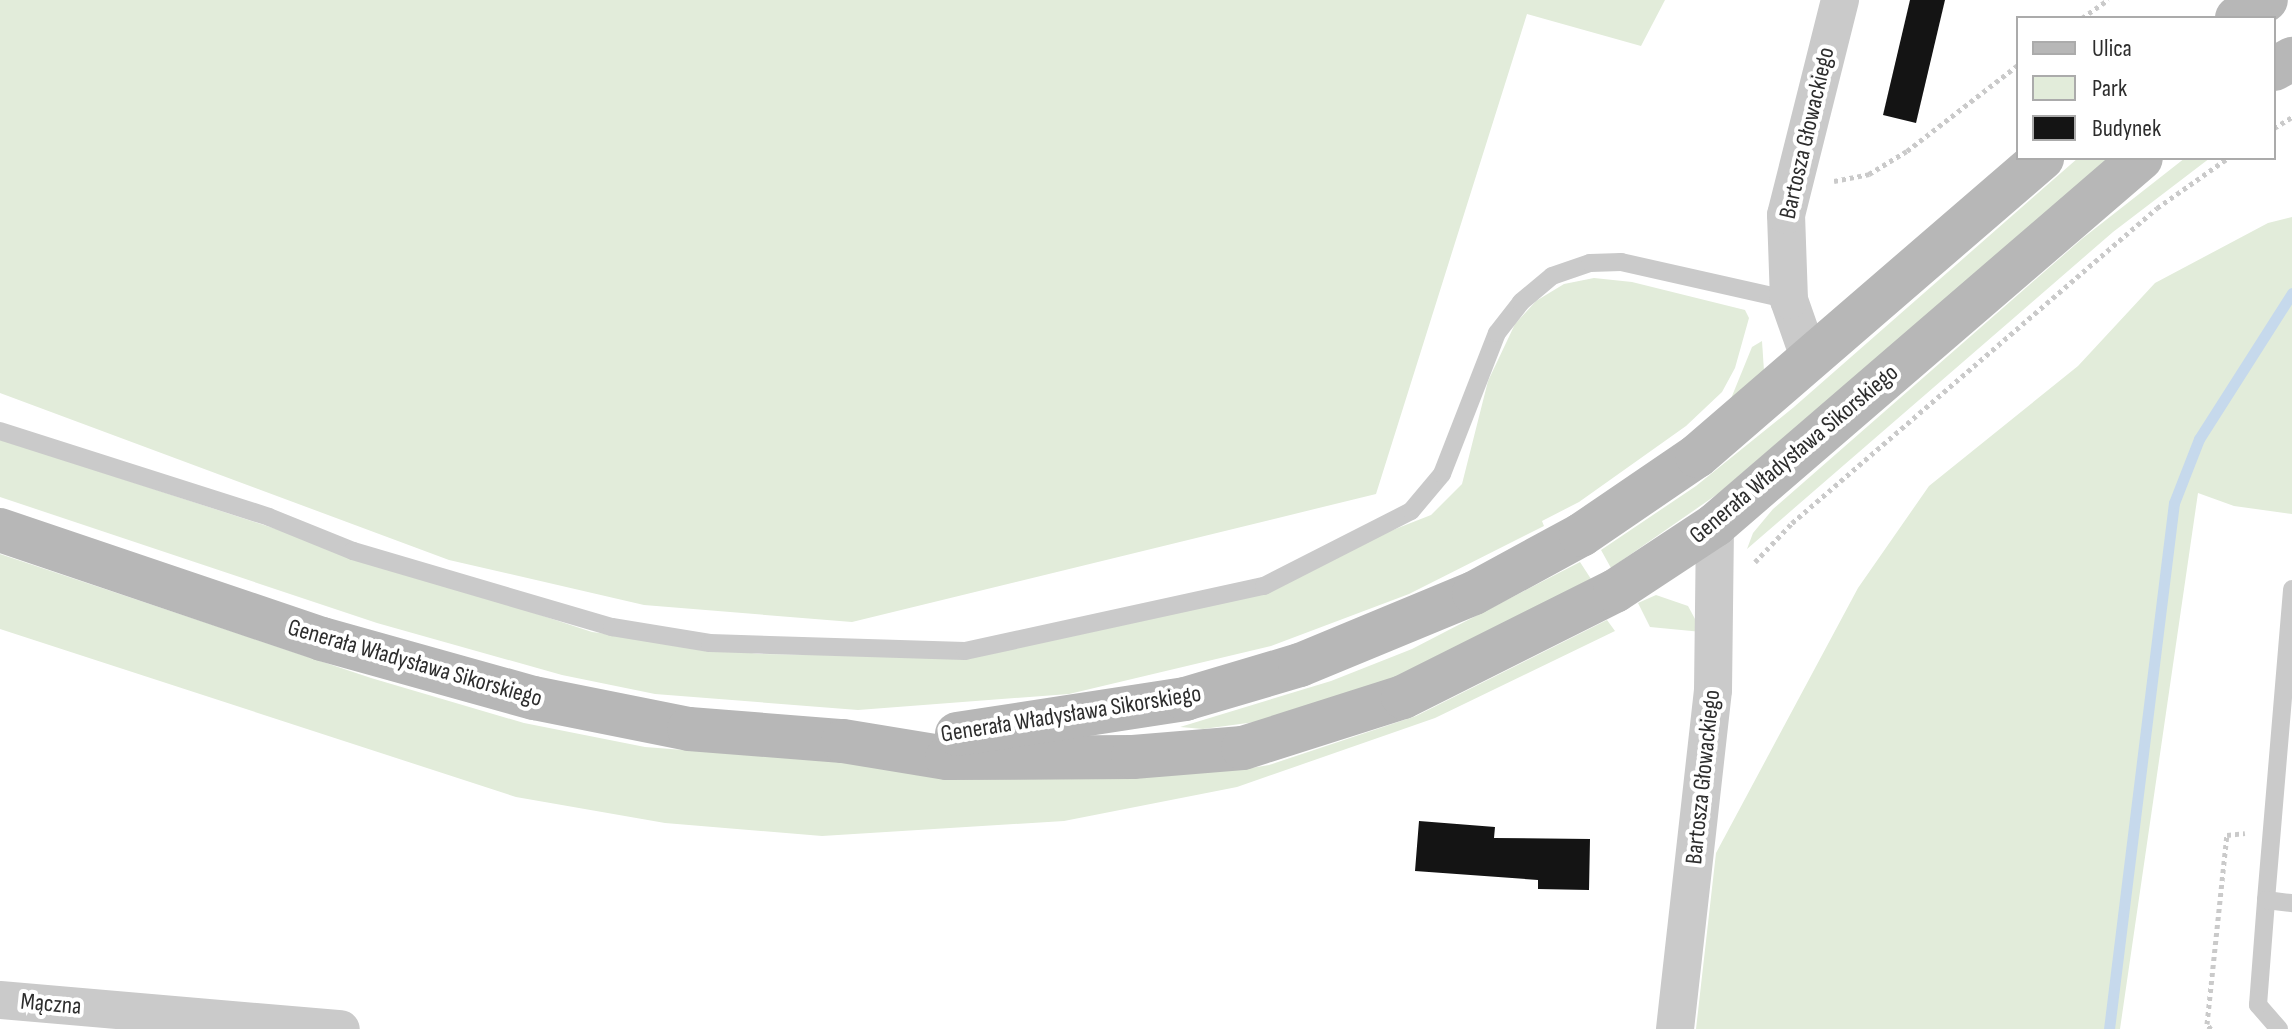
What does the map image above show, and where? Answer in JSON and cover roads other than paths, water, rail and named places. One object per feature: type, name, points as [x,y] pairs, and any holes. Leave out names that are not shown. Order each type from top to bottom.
[{"type":"main road","points":[[2240,16],[2266,0]]},
{"type":"main road","name":"Generała Władysława Sikorskiego","points":[[843,741],[1007,728],[1185,699],[1300,665],[1400,628],[1625,508],[1810,360],[2040,160]]},
{"type":"main road","name":"Generała Władysława Sikorskiego","points":[[0,530],[322,639],[534,698],[689,729],[843,741],[947,758],[1133,757],[1243,748],[1403,697],[1492,656],[1615,591],[1715,525],[2139,160]]},
{"type":"street","name":"Bartosza Głowackiego","points":[[1810,360],[1789,300],[1786,215],[1840,0]]},
{"type":"street","name":"Bartosza Głowackiego","points":[[1675,1029],[1713,690],[1715,525]]},
{"type":"street","name":"Mączna","points":[[0,1000],[341,1029]]},
{"type":"lane","points":[[0,431],[190,490],[353,551],[612,627],[710,643],[965,651],[1264,586],[1411,511],[1442,474],[1497,333],[1521,302],[1552,276],[1590,263],[1621,262],[1789,300]]},
{"type":"lane","points":[[2279,1029],[2258,1005],[2292,589]]},
{"type":"lane","points":[[2266,900],[2292,903]]},
{"type":"waterway","points":[[2109,1029],[2174,503],[2199,439],[2292,293]]}]
